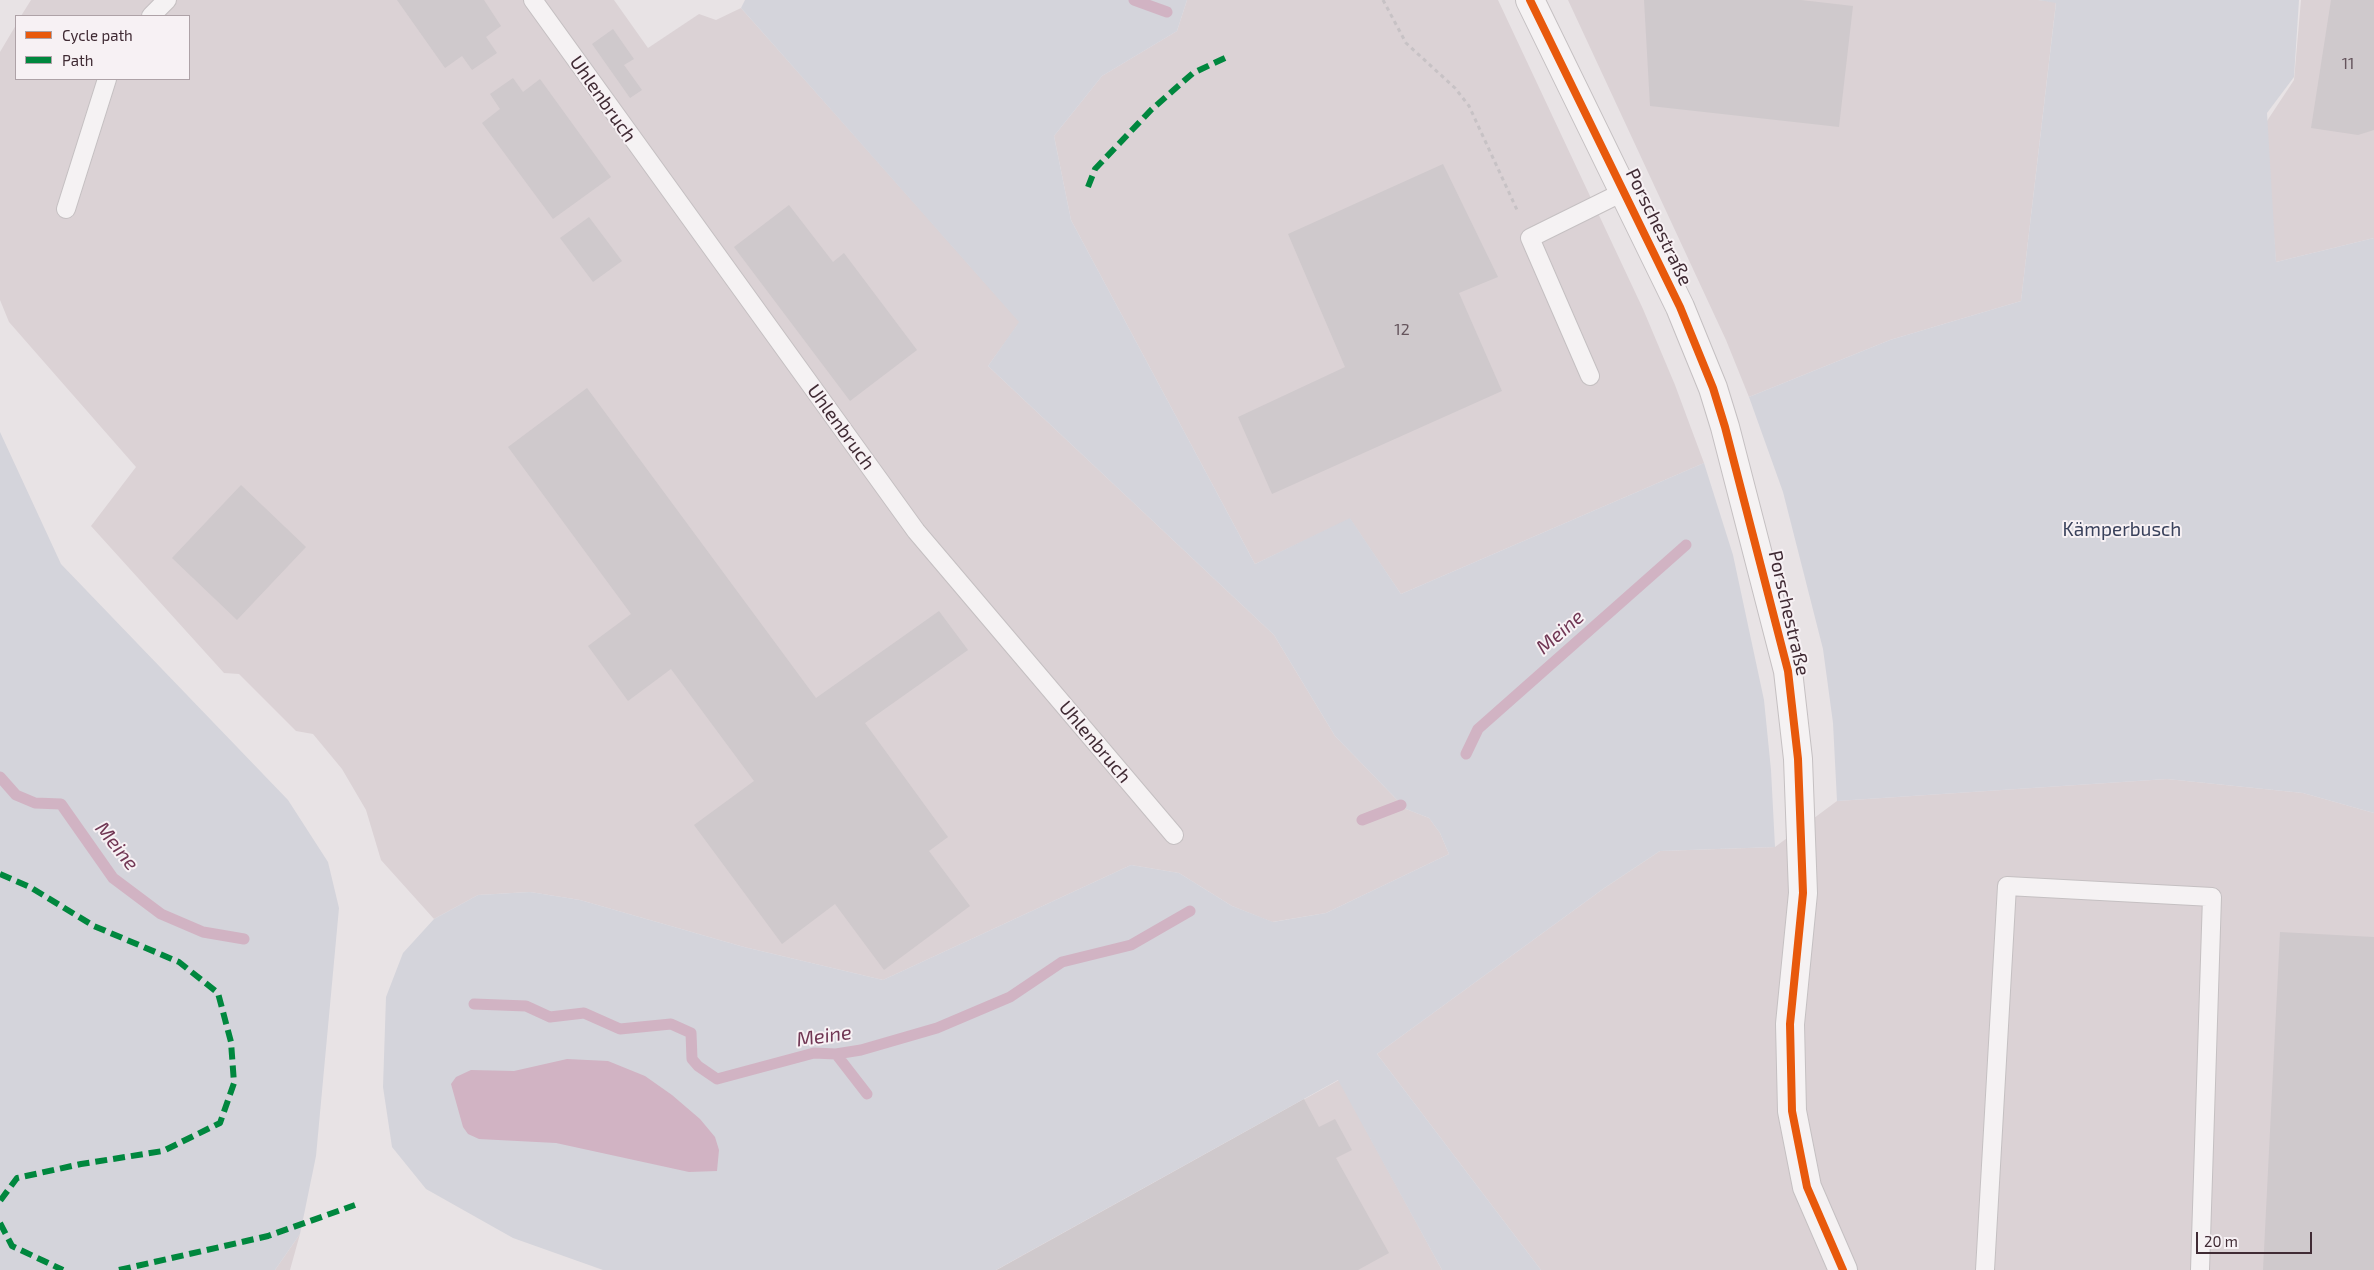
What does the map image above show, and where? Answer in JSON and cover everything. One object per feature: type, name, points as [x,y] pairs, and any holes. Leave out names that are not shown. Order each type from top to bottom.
[{"type":"street","name":"Porschestraße","points":[[1530,0],[1680,307],[1713,388],[1743,494],[1788,671],[1798,759],[1802,893],[1790,1024],[1792,1110],[1807,1187],[1843,1270]]},
{"type":"lane","points":[[152,15],[166,0]]},
{"type":"lane","name":"Uhlenbruch","points":[[532,0],[916,531],[1174,835]]},
{"type":"lane","points":[[66,209],[107,80]]},
{"type":"lane","points":[[1590,376],[1530,238],[1624,192]]},
{"type":"lane","points":[[1986,1270],[2007,886],[2212,898],[2200,1270]]},
{"type":"path","points":[[1383,0],[1406,43],[1455,88],[1469,106],[1530,238]]},
{"type":"shaded area","points":[[31,0],[614,0],[648,48],[699,14],[716,20],[741,8],[1020,322],[988,366],[1274,635],[1335,736],[1406,809],[1429,818],[1440,833],[1449,854],[1326,913],[1272,922],[1232,906],[1179,873],[1131,865],[883,980],[744,947],[580,900],[530,892],[478,895],[434,919],[381,860],[366,810],[342,769],[313,734],[296,731],[239,674],[224,673],[91,526],[136,467],[9,322],[0,300],[0,52],[15,27],[15,80],[190,80],[190,15],[22,15]]},
{"type":"shaded area","points":[[1187,0],[1498,0],[1643,309],[1675,385],[1704,463],[1401,594],[1350,519],[1255,564],[1071,220],[1054,136],[1102,76],[1177,31]]},
{"type":"shaded area","points":[[1568,0],[2038,0],[2056,2],[2021,301],[1890,340],[1749,397],[1726,340]]},
{"type":"shaded area","points":[[2301,0],[2374,0],[2374,238],[2276,262],[2265,124],[2294,80]]},
{"type":"shaded area","points":[[2167,779],[2303,793],[2374,813],[2374,1270],[1541,1270],[1377,1054],[1603,889],[1660,851],[1775,847],[1837,801]]},
{"type":"shaded area","points":[[567,1059],[608,1061],[645,1076],[672,1095],[700,1119],[715,1137],[719,1150],[717,1171],[689,1172],[556,1143],[479,1139],[468,1134],[463,1127],[451,1084],[456,1077],[471,1070],[514,1071]]},
{"type":"shaded area","points":[[1339,1080],[1442,1270],[996,1270]]},
{"type":"shaded area","points":[[300,1234],[290,1270],[275,1270]]},
{"type":"green space","points":[[745,0],[1187,0],[1177,31],[1102,76],[1054,136],[1071,220],[1255,564],[1350,518],[1401,594],[1704,463],[1733,555],[1764,700],[1771,770],[1775,847],[1660,851],[1603,889],[1377,1054],[1541,1270],[1442,1270],[1338,1080],[996,1270],[603,1270],[513,1238],[426,1189],[392,1147],[383,1087],[386,997],[403,953],[434,919],[478,895],[530,892],[580,900],[744,947],[883,980],[1131,865],[1179,873],[1232,906],[1273,922],[1326,913],[1449,854],[1440,833],[1429,818],[1406,809],[1335,736],[1274,635],[988,366],[1019,322],[741,8]]},
{"type":"green space","name":"Kämperbusch","points":[[2038,0],[2299,0],[2294,77],[2267,113],[2276,262],[2374,238],[2374,813],[2303,793],[2167,779],[1837,801],[1833,723],[1823,649],[1783,492],[1749,397],[1890,340],[2021,301],[2056,3]]},
{"type":"green space","points":[[0,432],[61,564],[288,800],[328,862],[339,908],[316,1156],[300,1234],[275,1270],[0,1270]]},
{"type":"building","points":[[397,0],[484,0],[501,26],[486,37],[497,53],[472,70],[462,56],[445,68]]},
{"type":"building","points":[[1644,0],[1801,0],[1853,6],[1839,127],[1650,106]]},
{"type":"building","points":[[2331,0],[2374,0],[2374,130],[2358,135],[2311,128]]},
{"type":"building","points":[[613,29],[634,59],[624,65],[642,90],[630,98],[592,44]]},
{"type":"building","points":[[513,78],[523,92],[540,79],[611,177],[553,219],[482,123],[500,109],[490,94]]},
{"type":"building","points":[[1443,164],[1498,277],[1459,293],[1502,391],[1272,494],[1238,417],[1345,367],[1288,234]]},
{"type":"building","points":[[789,205],[833,262],[844,253],[917,350],[850,401],[734,247]]},
{"type":"building","points":[[589,217],[622,261],[593,282],[560,238]]},
{"type":"building","points":[[587,388],[816,698],[939,611],[968,650],[865,723],[948,837],[929,851],[970,906],[884,970],[835,904],[782,944],[694,825],[754,781],[671,669],[628,701],[588,646],[631,614],[508,447]]},
{"type":"building","points":[[241,485],[306,547],[237,620],[172,558]]},
{"type":"building","points":[[2280,932],[2374,937],[2374,1270],[2263,1270]]},
{"type":"building","points":[[1304,1099],[1319,1127],[1335,1119],[1352,1150],[1336,1158],[1389,1253],[1358,1270],[997,1270]]},
{"type":"waterway","points":[[1134,0],[1167,12]]},
{"type":"waterway","name":"Meine","points":[[1466,754],[1478,729],[1686,545]]},
{"type":"waterway","name":"Meine","points":[[0,777],[16,795],[35,803],[61,804],[113,878],[161,914],[203,932],[244,939]]},
{"type":"waterway","name":"Meine","points":[[1362,820],[1401,805]]},
{"type":"waterway","name":"Meine","points":[[474,1004],[526,1006],[550,1017],[584,1013],[620,1029],[671,1024],[691,1033],[692,1059],[698,1066],[717,1079],[814,1053],[836,1054],[861,1050],[937,1028],[1010,997],[1062,962],[1131,945],[1190,911]]},
{"type":"waterway","points":[[836,1054],[867,1094]]},
{"type":"marked path","points":[[1088,187],[1095,169],[1151,110],[1193,73],[1227,57]]},
{"type":"marked path","points":[[0,874],[30,887],[94,926],[179,962],[218,993],[231,1042],[234,1083],[220,1123],[163,1151],[81,1164],[17,1178],[0,1201]]},
{"type":"marked path","points":[[119,1270],[268,1236],[355,1205]]},
{"type":"marked path","points":[[0,1223],[12,1246],[63,1270]]},
{"type":"cycle path","points":[[1530,0],[1680,307],[1713,388],[1725,427],[1788,671],[1798,759],[1803,893],[1790,1024],[1792,1111],[1807,1187],[1843,1270]]}]
